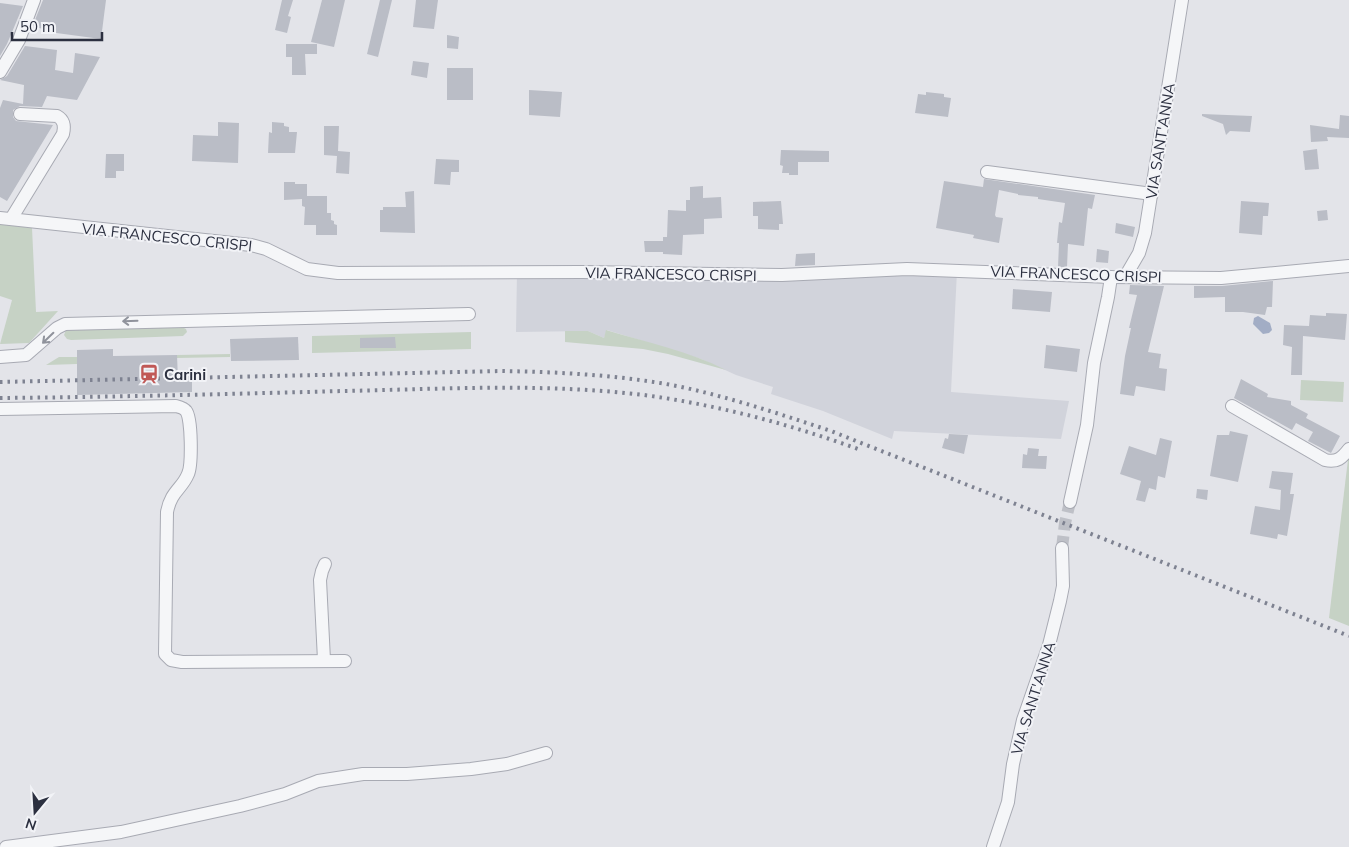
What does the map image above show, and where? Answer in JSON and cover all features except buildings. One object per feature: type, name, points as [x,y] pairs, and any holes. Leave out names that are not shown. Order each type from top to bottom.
[{"type":"street","points":[[0,72],[19,40],[34,0]]},
{"type":"street","name":"VIA SANT'ANNA","points":[[1125,277],[1139,253],[1145,233],[1182,0]]},
{"type":"street","points":[[6,219],[63,134],[65,128],[61,119],[57,116],[20,114]]},
{"type":"street","points":[[987,172],[1152,194]]},
{"type":"street","name":"VIA FRANCESCO CRISPI","points":[[6,219],[251,245],[266,249],[300,267],[318,272],[582,272],[782,275],[907,270],[1110,277],[1221,278],[1349,266]]},
{"type":"street","points":[[1070,502],[1087,425],[1094,363],[1108,297],[1110,277]]},
{"type":"street","points":[[0,357],[22,356],[31,353],[57,328],[65,324],[469,314]]},
{"type":"street","points":[[0,409],[176,406],[182,408],[187,412],[190,423],[190,467],[186,479],[172,496],[167,512],[165,654],[171,660],[182,662],[345,661]]},
{"type":"street","points":[[1232,406],[1325,460],[1336,461],[1343,457],[1349,449]]},
{"type":"street","name":"VIA SANT'ANNA","points":[[993,847],[1008,802],[1013,764],[1023,720],[1049,645],[1060,601],[1063,586],[1062,548]]},
{"type":"street","points":[[324,660],[320,580],[325,564]]},
{"type":"street","points":[[6,847],[121,832],[240,806],[285,794],[318,781],[364,774],[407,774],[472,769],[507,764],[546,753]]},
{"type":"shaded area","points":[[957,271],[951,392],[1069,401],[1061,439],[894,431],[892,439],[823,411],[771,394],[773,387],[736,375],[701,359],[607,330],[604,338],[588,331],[516,332],[517,272]]},
{"type":"green space","points":[[0,224],[32,228],[36,312],[58,311],[29,343],[0,344],[12,300],[0,296]]},
{"type":"green space","points":[[182,327],[187,332],[183,336],[71,340],[67,339],[64,335],[66,330]]},
{"type":"green space","points":[[606,330],[682,352],[726,370],[643,349],[565,342],[565,331],[588,331],[604,338]]},
{"type":"green space","points":[[471,332],[471,349],[312,353],[312,336]]},
{"type":"green space","points":[[230,354],[230,357],[177,358],[177,355]]},
{"type":"green space","points":[[59,357],[77,357],[77,364],[46,365]]},
{"type":"green space","points":[[1301,380],[1344,382],[1343,402],[1300,400]]},
{"type":"green space","points":[[1349,451],[1349,626],[1329,618]]},
{"type":"water","points":[[1258,316],[1270,323],[1272,330],[1269,333],[1263,334],[1253,324],[1254,318]]},
{"type":"tunnel","points":[[1062,548],[1070,502]]},
{"type":"railway","points":[[0,382],[502,371],[590,375],[677,386],[774,412],[831,431],[1349,636]]},
{"type":"railway","points":[[0,398],[456,388],[532,388],[607,391],[672,399],[726,410],[806,431],[858,449]]},
{"type":"place","name":"Carini","points":[[149,374]]}]
